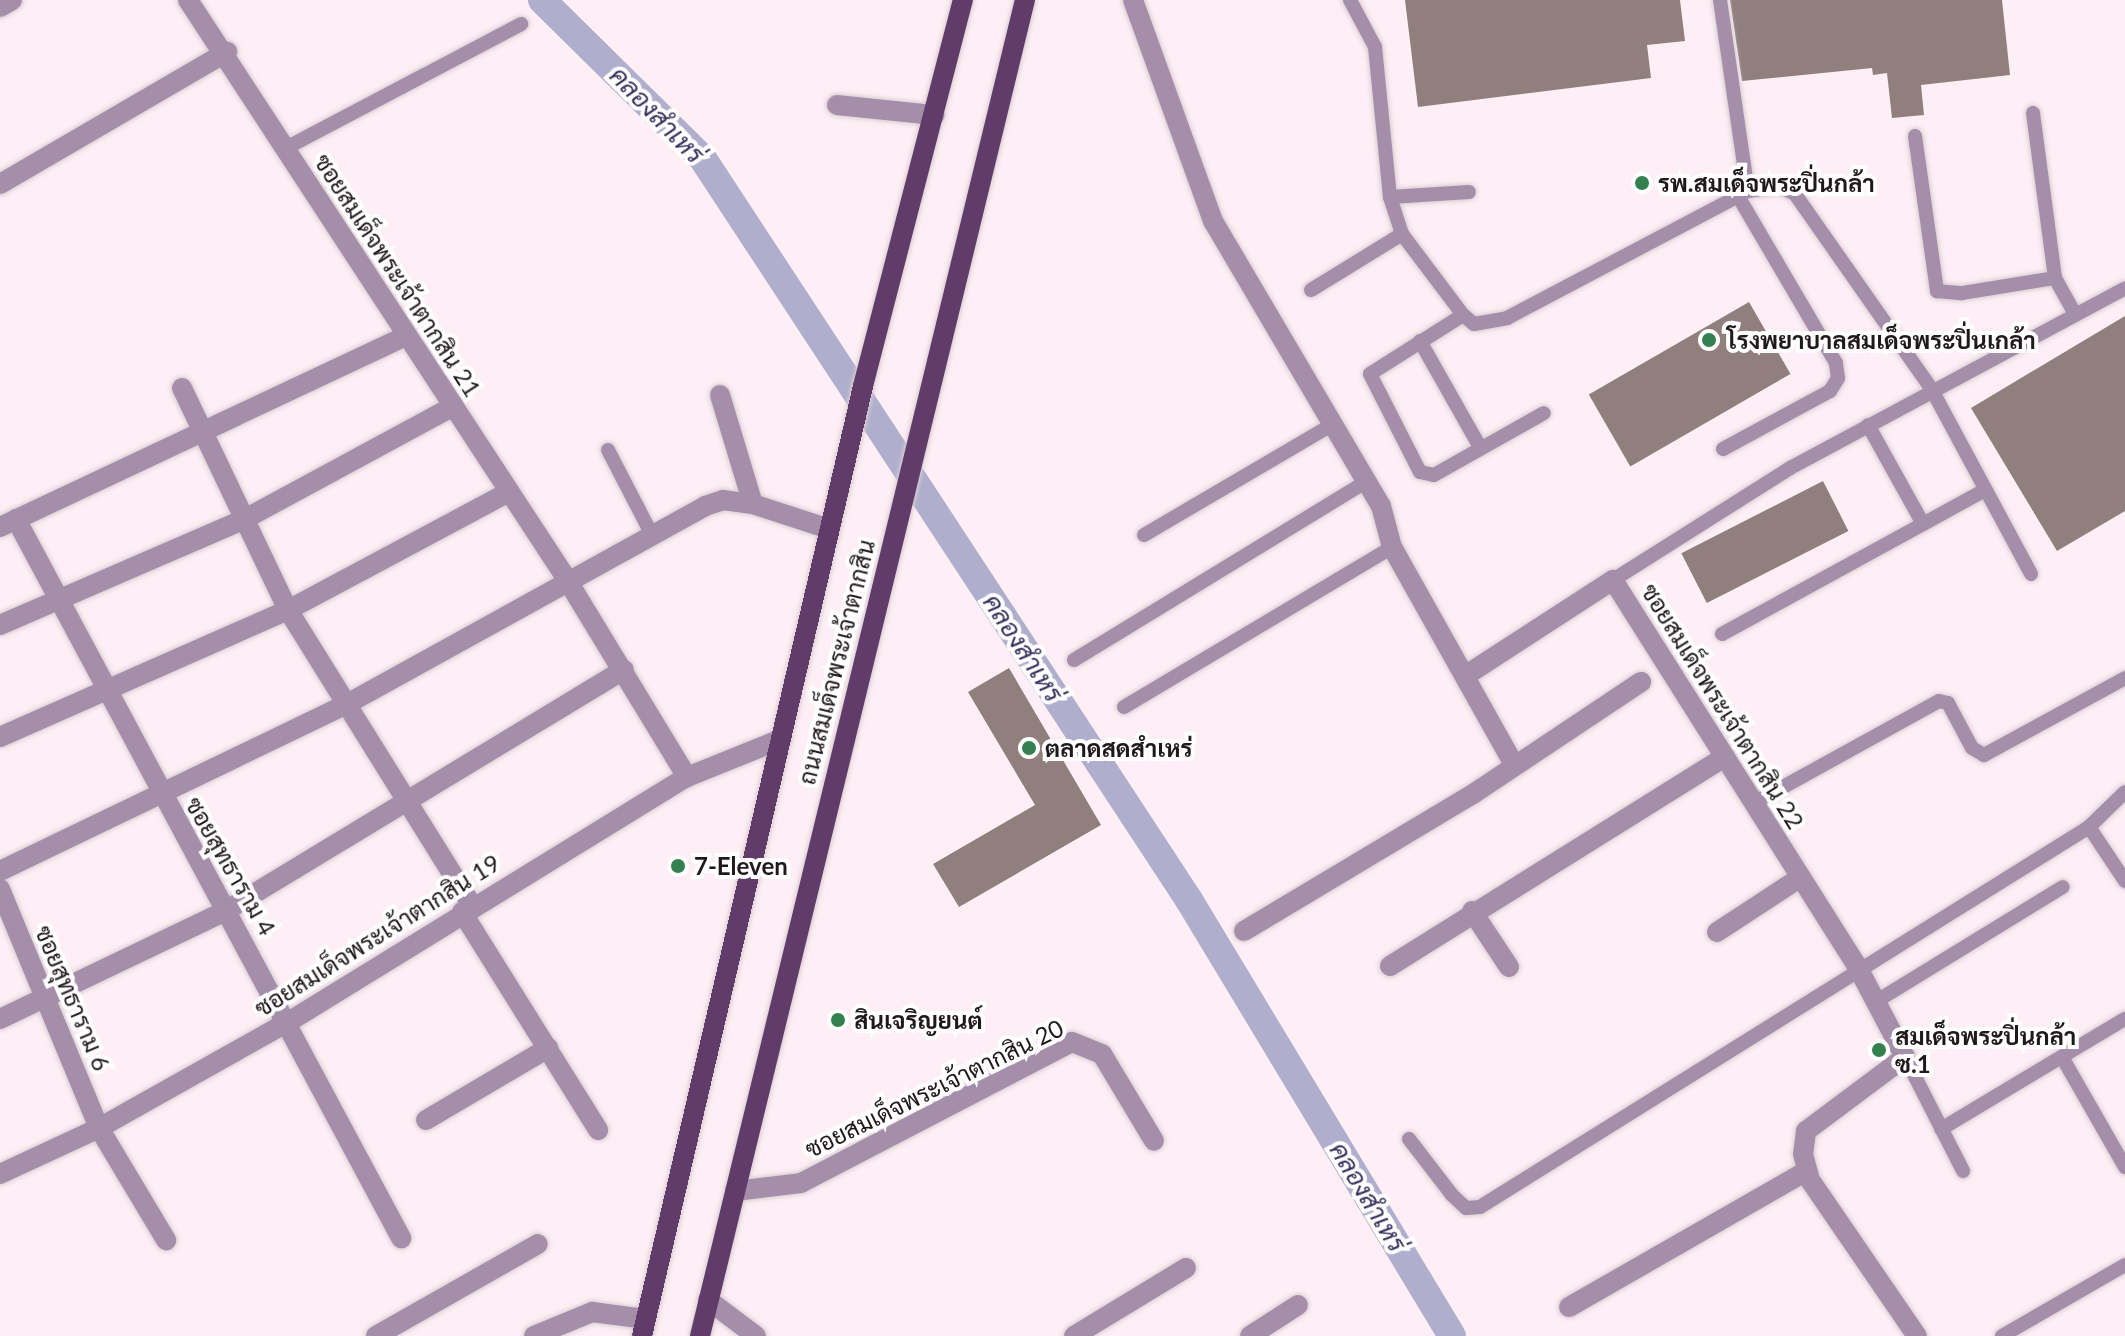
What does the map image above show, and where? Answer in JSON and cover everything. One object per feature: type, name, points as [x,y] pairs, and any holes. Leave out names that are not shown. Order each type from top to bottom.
[{"type":"main road","name":"ถนนสมเด็จพระเจ้าตากสิน","points":[[644,1328],[838,489],[963,0]]},
{"type":"main road","name":"ถนนสมเด็จพระเจ้าตากสิน","points":[[700,1336],[1025,0]]},
{"type":"street","points":[[0,7],[12,0]]},
{"type":"street","name":"ซอยสมเด็จพระเจ้าตากสิน 21","points":[[188,0],[227,52],[405,336],[566,578],[687,777]]},
{"type":"street","points":[[1133,0],[1213,221],[1330,426],[1381,506],[1392,547],[1468,674],[1513,763]]},
{"type":"street","points":[[0,184],[227,52]]},
{"type":"street","points":[[837,105],[934,115]]},
{"type":"street","points":[[8,523],[405,336]]},
{"type":"street","points":[[182,388],[288,610],[410,805],[467,909],[598,1130]]},
{"type":"street","points":[[720,395],[753,504]]},
{"type":"street","points":[[0,625],[243,520],[452,407]]},
{"type":"street","points":[[0,737],[106,686],[288,610],[509,492]]},
{"type":"street","points":[[0,871],[347,704],[566,578],[723,500],[753,504],[829,529]]},
{"type":"street","name":"ซอยสุทธาราม 4","points":[[8,523],[60,597],[160,796],[290,1021],[401,1238]]},
{"type":"street","name":"ซอยสมเด็จพระเจ้าตากสิน 22","points":[[1468,674],[1613,580],[1857,966],[1905,1057]]},
{"type":"street","points":[[0,1019],[45,1001],[227,910],[410,805],[624,670]]},
{"type":"street","points":[[1244,931],[1473,794],[1513,763],[1641,682]]},
{"type":"street","name":"ซอยสมเด็จพระเจ้าตากสิน 19","points":[[0,1174],[99,1128],[290,1021],[467,909],[687,777],[781,739]]},
{"type":"street","points":[[1390,966],[1472,911],[1725,757]]},
{"type":"street","points":[[1717,932],[1801,877]]},
{"type":"street","name":"ซอยสุทธาราม 6","points":[[0,889],[99,1128],[166,1240]]},
{"type":"street","points":[[1472,911],[1509,967]]},
{"type":"street","name":"ซอยสมเด็จพระเจ้าตากสิน 20","points":[[735,1191],[801,1183],[1072,1042],[1102,1054],[1154,1141]]},
{"type":"street","points":[[426,1120],[548,1048]]},
{"type":"street","points":[[1905,1057],[1806,1131],[1806,1171],[1917,1336]]},
{"type":"street","points":[[1569,1307],[1806,1171]]},
{"type":"street","points":[[376,1336],[538,1244]]},
{"type":"street","points":[[1074,1336],[1186,1268]]},
{"type":"street","points":[[708,1300],[756,1336]]},
{"type":"street","points":[[1250,1336],[1298,1305]]},
{"type":"street","points":[[534,1336],[592,1312],[644,1328]]},
{"type":"lane","points":[[1350,0],[1375,47],[1390,197],[1402,234],[1463,315],[1474,324],[1507,318],[1743,193],[1778,186],[1795,194],[1932,390],[2031,574]]},
{"type":"lane","points":[[1720,0],[1743,193],[1836,363],[1838,378],[1830,391],[1723,449]]},
{"type":"lane","points":[[286,148],[521,24]]},
{"type":"lane","points":[[2033,113],[2055,278],[2075,314]]},
{"type":"lane","points":[[1915,136],[1937,291],[1962,293],[2055,278]]},
{"type":"lane","points":[[1390,197],[1469,192]]},
{"type":"lane","points":[[1311,290],[1402,234]]},
{"type":"lane","points":[[1613,580],[1868,425],[2125,288]]},
{"type":"lane","points":[[1463,315],[1370,374],[1420,472],[1434,475],[1544,413]]},
{"type":"lane","points":[[1420,341],[1480,447]]},
{"type":"lane","points":[[1868,425],[1923,524]]},
{"type":"lane","points":[[1144,535],[1330,426]]},
{"type":"lane","points":[[608,450],[652,535]]},
{"type":"lane","points":[[1074,660],[1366,482]]},
{"type":"lane","points":[[1722,634],[1985,490]]},
{"type":"lane","points":[[1124,707],[1392,547]]},
{"type":"lane","points":[[1754,803],[1939,701],[1948,703],[1972,748],[1984,755],[2125,678]]},
{"type":"lane","points":[[1409,1139],[1452,1195],[1466,1208],[1480,1207],[1857,966],[2089,827],[2125,792]]},
{"type":"lane","points":[[2089,827],[2125,881]]},
{"type":"lane","points":[[1875,1002],[2063,887]]},
{"type":"lane","points":[[1941,1129],[2125,1019]]},
{"type":"lane","points":[[1905,1057],[1963,1171]]},
{"type":"lane","points":[[2062,1057],[2125,1167]]},
{"type":"lane","points":[[2002,1336],[2125,1265]]},
{"type":"building","points":[[1405,0],[1680,0],[1685,41],[1647,45],[1651,78],[1418,107]]},
{"type":"building","points":[[1730,0],[2002,0],[2010,75],[1921,85],[1924,115],[1892,118],[1887,73],[1873,75],[1872,68],[1742,81]]},
{"type":"building","points":[[1749,302],[1790,374],[1630,466],[1589,394]]},
{"type":"building","points":[[2125,316],[2125,511],[2057,551],[1971,408]]},
{"type":"building","points":[[1823,481],[1848,531],[1707,603],[1681,553]]},
{"type":"building","name":"ตลาดสดสำเหร่","points":[[1009,668],[1101,825],[959,907],[933,864],[1035,805],[968,692]]},
{"type":"waterway","name":"คลองสำเหร่","points":[[542,0],[703,159],[1189,900],[1452,1336]]},
{"type":"place","name":"รพ.สมเด็จพระปิ่นกล้า","points":[[1642,183]]},
{"type":"place","name":"โรงพยาบาลสมเด็จพระปิ่นเกล้า","points":[[1709,340]]},
{"type":"place","name":"ตลาดสดสำเหร่","points":[[1029,748]]},
{"type":"place","name":"7-Eleven","points":[[678,866]]},
{"type":"place","name":"สินเจริญยนต์","points":[[838,1020]]},
{"type":"place","name":"สมเด็จพระปิ่นกล้า ซ.1","points":[[1879,1050]]}]
